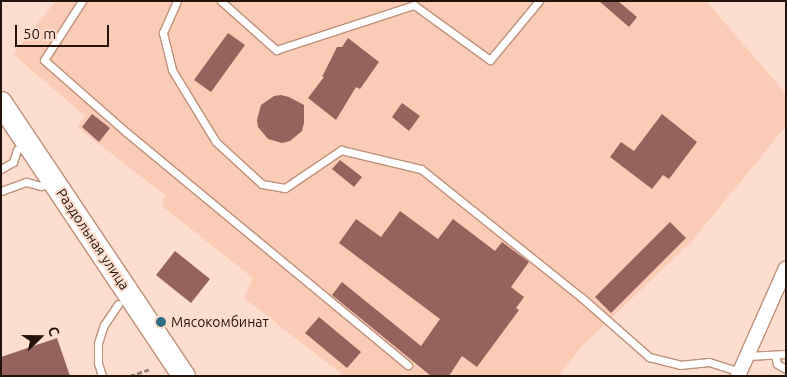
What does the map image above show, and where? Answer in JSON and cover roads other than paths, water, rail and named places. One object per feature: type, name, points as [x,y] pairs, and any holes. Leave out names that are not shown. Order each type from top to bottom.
[{"type":"main road","name":"Раздольная улица","points":[[1,103],[184,376]]},
{"type":"main road","name":"Раздольная улица","points":[[1,127],[118,304],[158,372]]},
{"type":"street","points":[[739,374],[786,268]]},
{"type":"lane","points":[[82,1],[44,60],[126,132],[408,365]]},
{"type":"lane","points":[[177,1],[163,33],[172,70],[216,142],[262,184],[285,188],[341,150],[421,169],[581,297],[649,357],[680,365],[709,362],[739,374]]},
{"type":"lane","points":[[221,1],[276,50],[414,5],[490,60],[540,1]]},
{"type":"lane","points":[[1,169],[13,162],[17,150]]},
{"type":"lane","points":[[1,191],[30,182],[41,186]]},
{"type":"lane","points":[[102,376],[98,363],[98,343],[104,324],[118,304]]},
{"type":"lane","points":[[747,356],[786,354]]},
{"type":"lane","points":[[775,355],[778,364],[786,369]]},
{"type":"place","name":"Мясокомбинат","points":[[161,322]]}]
